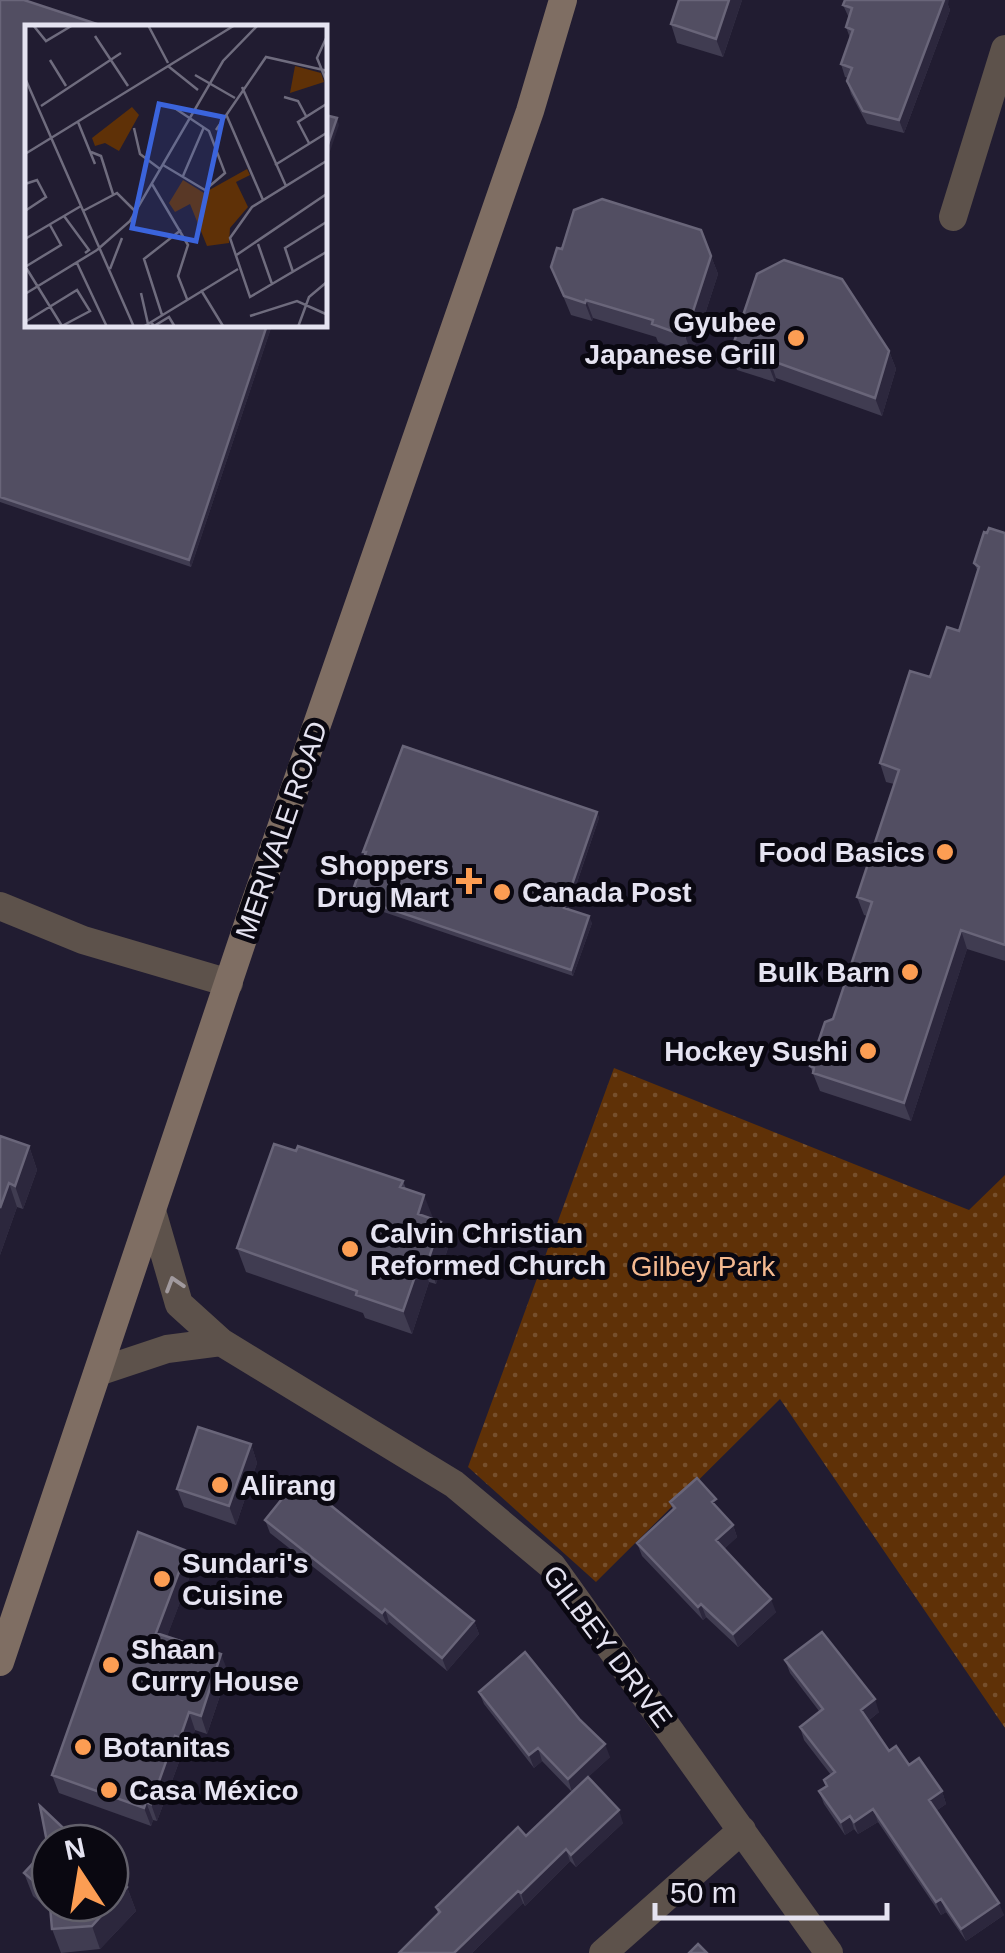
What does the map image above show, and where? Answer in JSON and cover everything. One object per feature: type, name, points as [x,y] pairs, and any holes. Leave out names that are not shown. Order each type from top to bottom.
[{"type":"main road","name":"MERIVALE ROAD","points":[[0,1662],[530,110],[563,0]]},
{"type":"street","points":[[953,216],[1005,49]]},
{"type":"street","points":[[0,906],[83,940],[229,983]]},
{"type":"street","name":"GILBEY DRIVE","points":[[152,1212],[180,1304],[221,1342],[454,1484],[552,1566],[829,1953]]},
{"type":"street","points":[[98,1372],[186,1344],[221,1342]]},
{"type":"street","points":[[603,1953],[742,1830]]},
{"type":"green space","name":"Gilbey Park","points":[[614,1068],[969,1210],[1005,1175],[1005,1728],[780,1399],[596,1582],[468,1467]]},
{"type":"building","points":[[0,0],[24,0],[100,25],[25,25],[25,328],[266,328],[189,560],[0,497]]},
{"type":"building","points":[[679,0],[729,0],[716,39],[671,24]]},
{"type":"building","points":[[845,0],[944,0],[899,120],[863,111],[847,81],[852,68],[841,64],[853,30],[846,27],[852,8],[843,5]]},
{"type":"building","points":[[328,116],[337,118],[328,144]]},
{"type":"building","points":[[602,199],[701,230],[711,256],[685,336],[652,324],[653,320],[564,296],[551,267],[557,248],[562,249],[574,210]]},
{"type":"building","points":[[784,260],[842,279],[889,351],[875,398],[770,360],[768,364],[731,351],[757,274]]},
{"type":"building","points":[[989,528],[1005,533],[1005,945],[961,930],[904,1103],[813,1073],[810,1066],[825,1022],[833,1019],[872,902],[857,897],[899,770],[880,763],[910,671],[930,677],[947,627],[959,631],[979,567],[974,563],[984,532]]},
{"type":"building","name":"Shoppers Drug Mart","points":[[403,746],[597,812],[564,908],[589,916],[571,970],[351,896],[363,852]]},
{"type":"building","points":[[0,1136],[29,1146],[15,1186],[9,1183],[0,1208]]},
{"type":"building","name":"Calvin Christian Reformed Church","points":[[274,1144],[296,1151],[298,1146],[403,1181],[400,1187],[424,1195],[418,1214],[441,1222],[428,1261],[421,1259],[403,1311],[237,1248]]},
{"type":"building","points":[[198,1427],[251,1444],[229,1506],[177,1489]]},
{"type":"building","points":[[697,1478],[733,1525],[716,1540],[771,1599],[733,1634],[701,1604],[698,1607],[637,1543],[675,1508],[670,1502]]},
{"type":"building","points":[[298,1479],[474,1621],[442,1658],[385,1609],[382,1613],[265,1520]]},
{"type":"building","points":[[138,1532],[187,1551],[156,1633],[221,1654],[201,1716],[189,1712],[180,1738],[175,1736],[151,1804],[146,1802],[144,1808],[52,1775]]},
{"type":"building","points":[[822,1632],[875,1699],[861,1710],[889,1751],[896,1746],[909,1765],[919,1758],[942,1791],[929,1800],[999,1903],[961,1929],[941,1899],[936,1902],[873,1809],[854,1822],[850,1816],[841,1822],[819,1791],[827,1786],[824,1780],[835,1772],[800,1727],[823,1709],[785,1660]]},
{"type":"building","points":[[525,1652],[580,1720],[605,1744],[568,1779],[538,1748],[529,1755],[479,1692]]},
{"type":"building","points":[[588,1777],[619,1810],[571,1855],[566,1849],[454,1953],[399,1953],[440,1912],[436,1907],[518,1827],[526,1836]]},
{"type":"building","points":[[40,1806],[58,1823],[43,1823]]},
{"type":"building","points":[[51,1923],[95,1923],[92,1926],[52,1929]]},
{"type":"building","points":[[698,1944],[707,1953],[689,1953]]},
{"type":"place","name":"Gyubee Japanese Grill","points":[[796,338]]},
{"type":"place","name":"Food Basics","points":[[945,852]]},
{"type":"place","name":"Shoppers Drug Mart","points":[[469,881]]},
{"type":"place","name":"Canada Post","points":[[502,892]]},
{"type":"place","name":"Bulk Barn","points":[[910,972]]},
{"type":"place","name":"Hockey Sushi","points":[[868,1051]]},
{"type":"place","name":"Calvin Christian Reformed Church","points":[[350,1249]]},
{"type":"place","name":"Alirang","points":[[220,1485]]},
{"type":"place","name":"Sundari's Cuisine","points":[[162,1579]]},
{"type":"place","name":"Shaan Curry House","points":[[111,1665]]},
{"type":"place","name":"Botanitas","points":[[83,1747]]},
{"type":"place","name":"Casa México","points":[[109,1790]]}]
